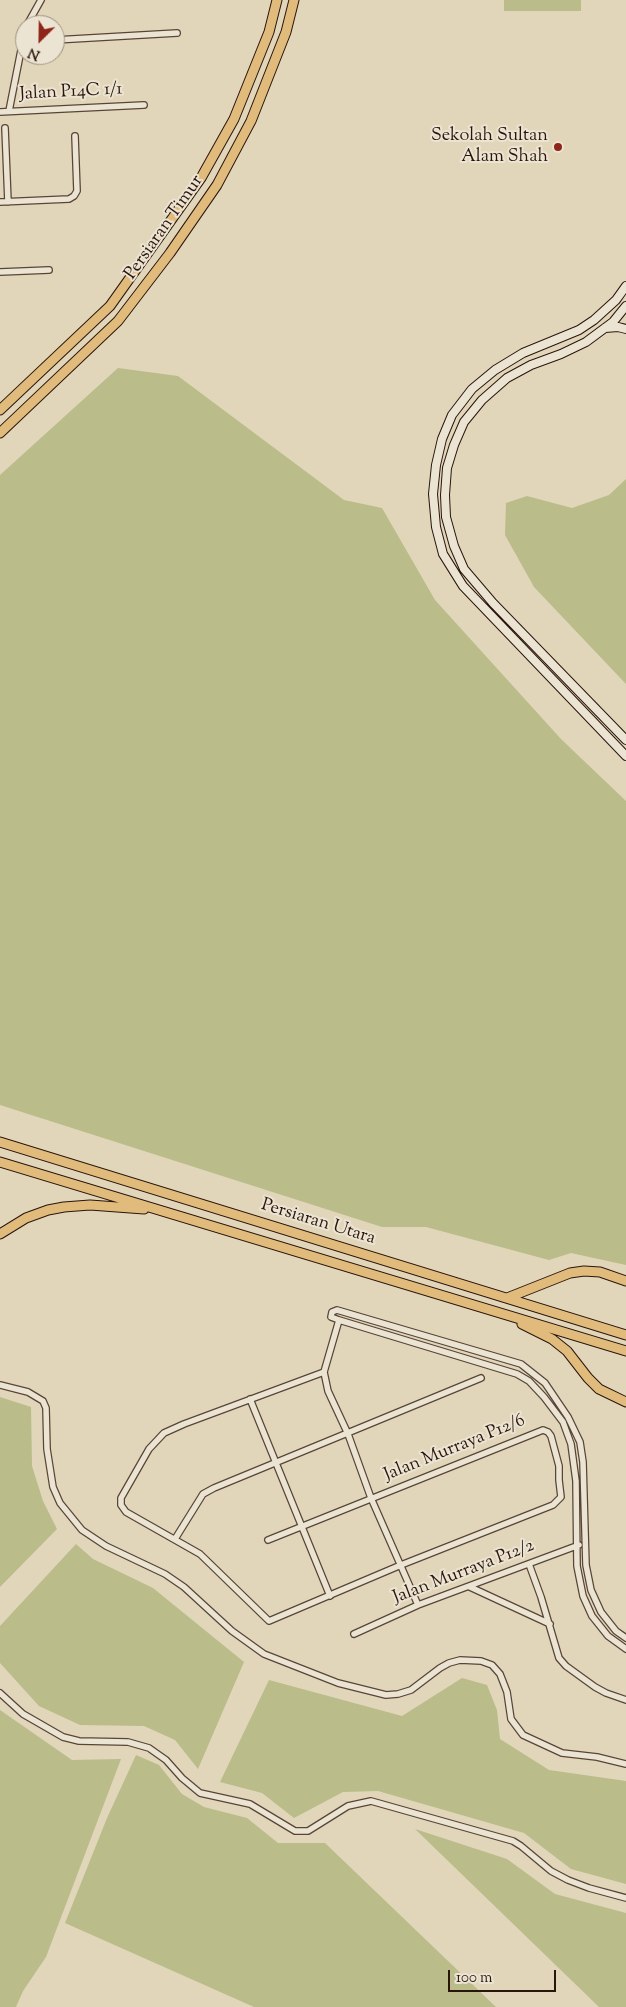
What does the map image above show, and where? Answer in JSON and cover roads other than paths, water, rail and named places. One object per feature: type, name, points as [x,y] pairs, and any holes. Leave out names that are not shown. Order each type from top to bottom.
[{"type":"main road","name":"Persiaran Timur","points":[[0,410],[110,306],[202,178],[234,118],[269,32],[277,0]]},
{"type":"main road","name":"Persiaran Timur","points":[[0,433],[118,321],[186,230],[216,185],[251,121],[286,32],[294,0]]},
{"type":"main road","name":"Persiaran Utara","points":[[0,1142],[626,1335]]},
{"type":"main road","name":"Persiaran Utara","points":[[0,1162],[626,1351]]},
{"type":"main road","points":[[0,1234],[26,1218],[48,1210],[64,1207],[90,1204],[162,1210]]},
{"type":"main road","points":[[507,1298],[570,1273],[584,1271],[600,1272],[626,1281]]},
{"type":"main road","points":[[508,1315],[552,1339],[566,1351],[599,1389],[626,1402]]},
{"type":"street","points":[[32,15],[41,0]]},
{"type":"street","points":[[65,39],[177,33]]},
{"type":"street","points":[[9,111],[18,65]]},
{"type":"street","name":"Jalan P14C 1/1","points":[[0,112],[144,105]]},
{"type":"street","points":[[5,128],[8,202]]},
{"type":"street","points":[[0,202],[69,199],[74,196],[77,191],[75,136]]},
{"type":"street","points":[[0,272],[49,270]]},
{"type":"street","points":[[626,286],[616,300],[594,320],[579,330],[523,353],[495,370],[472,389],[452,415],[442,439],[436,466],[433,494],[436,527],[443,554],[463,586],[626,756]]},
{"type":"street","points":[[626,306],[605,328],[586,342],[531,365],[507,378],[482,400],[464,422],[454,444],[447,468],[445,503],[446,517],[454,546],[464,569],[493,602],[626,740]]},
{"type":"street","points":[[605,328],[618,327],[626,329]]},
{"type":"street","points":[[626,1638],[616,1631],[601,1612],[591,1590],[586,1566],[583,1462],[580,1442],[568,1417],[553,1393],[536,1375],[521,1364],[334,1310],[331,1314],[332,1317],[339,1320],[517,1374],[538,1389],[563,1422],[572,1444],[576,1481],[577,1566],[583,1596],[592,1616],[608,1636],[626,1648]]},
{"type":"street","points":[[339,1320],[324,1372],[328,1391],[348,1434],[371,1498],[418,1606]]},
{"type":"street","points":[[324,1372],[164,1433],[149,1449],[122,1498],[121,1505],[126,1512],[200,1554],[268,1621],[401,1565]]},
{"type":"street","points":[[175,1539],[203,1494],[481,1378]]},
{"type":"street","points":[[0,1385],[28,1392],[43,1401],[46,1408],[47,1449],[53,1487],[60,1503],[82,1530],[113,1550],[178,1582],[232,1631],[264,1654],[338,1683],[386,1695],[411,1690],[449,1663],[460,1660],[481,1661],[492,1665],[500,1674],[507,1692],[511,1719],[523,1735],[562,1753],[626,1764]]},
{"type":"street","points":[[250,1399],[330,1596]]},
{"type":"street","name":"Jalan Murraya P12/6","points":[[371,1498],[535,1432],[543,1430],[551,1436],[559,1466],[562,1497],[559,1501],[401,1565]]},
{"type":"street","points":[[268,1540],[371,1498]]},
{"type":"street","name":"Jalan Murraya P12/2","points":[[354,1634],[418,1606],[577,1546],[586,1545]]},
{"type":"street","points":[[529,1564],[550,1624],[559,1658],[566,1666],[595,1687],[626,1700]]},
{"type":"street","points":[[470,1587],[550,1624]]},
{"type":"street","points":[[0,1693],[23,1714],[63,1737],[79,1741],[128,1742],[149,1748],[166,1760],[182,1778],[200,1793],[250,1804],[295,1831],[308,1831],[348,1806],[371,1801],[513,1841],[551,1871],[568,1880],[598,1891],[626,1898]]},
{"type":"place","name":"Sekolah Sultan Alam Shah","points":[[558,147]]}]
